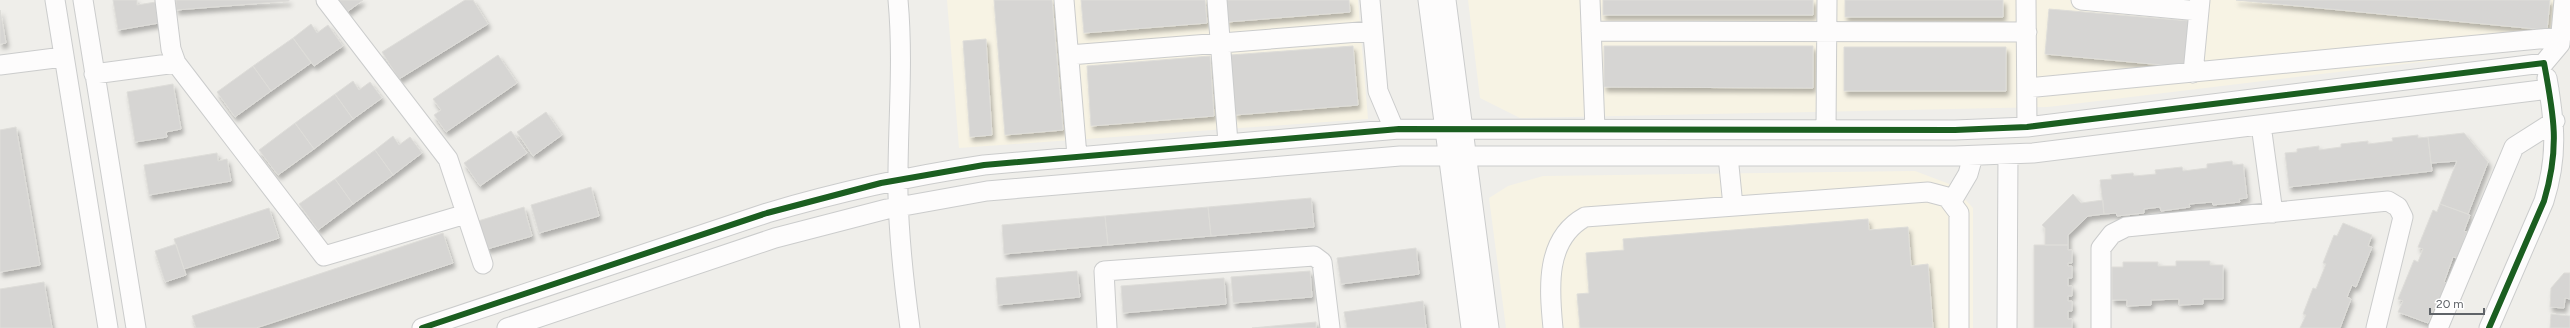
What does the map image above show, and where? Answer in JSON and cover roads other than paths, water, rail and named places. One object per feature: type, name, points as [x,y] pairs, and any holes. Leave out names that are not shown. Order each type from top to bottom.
[{"type":"street","points":[[55,0],[108,328]]},
{"type":"street","points":[[83,0],[136,328]]},
{"type":"street","points":[[165,0],[171,50],[176,63],[324,256],[466,214]]},
{"type":"street","points":[[326,0],[448,159],[483,264]]},
{"type":"street","points":[[898,0],[900,32],[898,179],[900,239],[910,328]]},
{"type":"street","points":[[1064,0],[1077,156]]},
{"type":"street","points":[[1217,0],[1228,143]]},
{"type":"street","points":[[1370,0],[1378,91],[1394,129]]},
{"type":"street","points":[[1428,0],[1454,129]]},
{"type":"street","points":[[1446,0],[1454,129],[1471,328]]},
{"type":"street","points":[[1590,0],[1595,129]]},
{"type":"street","points":[[1826,129],[1828,0]]},
{"type":"street","points":[[2026,0],[2027,126]]},
{"type":"street","points":[[2081,0],[2199,5],[2193,73]]},
{"type":"street","points":[[422,328],[766,213],[898,179],[984,165],[1394,129],[1955,130],[2027,126],[2544,63],[2560,44],[2564,0]]},
{"type":"street","points":[[1069,55],[1372,31]]},
{"type":"street","points":[[1591,31],[2027,32]]},
{"type":"street","points":[[2027,88],[2561,37]]},
{"type":"street","points":[[0,65],[63,57]]},
{"type":"street","points":[[94,74],[176,63]]},
{"type":"street","points":[[2489,328],[2546,194],[2554,159],[2555,121],[2544,63]]},
{"type":"street","points":[[506,328],[774,238],[899,207],[987,191],[1400,156],[1973,156],[2008,154],[2072,149],[2549,89]]},
{"type":"street","points":[[2438,328],[2514,146],[2555,121]]},
{"type":"street","points":[[2261,125],[2273,213]]},
{"type":"street","points":[[2007,328],[2008,154]]},
{"type":"street","points":[[1457,156],[1488,328]]},
{"type":"street","points":[[1728,156],[1733,206]]},
{"type":"street","points":[[1952,201],[1968,174],[1973,156]]},
{"type":"street","points":[[1553,328],[1550,277],[1558,245],[1566,230],[1585,217],[1928,192],[1941,194],[1952,201],[1959,213],[1959,328]]},
{"type":"street","points":[[2101,328],[2101,248],[2112,234],[2126,227],[2388,201],[2398,207],[2403,217],[2376,328]]},
{"type":"street","points":[[1107,328],[1104,271],[1314,256],[1322,262],[1330,328]]}]
